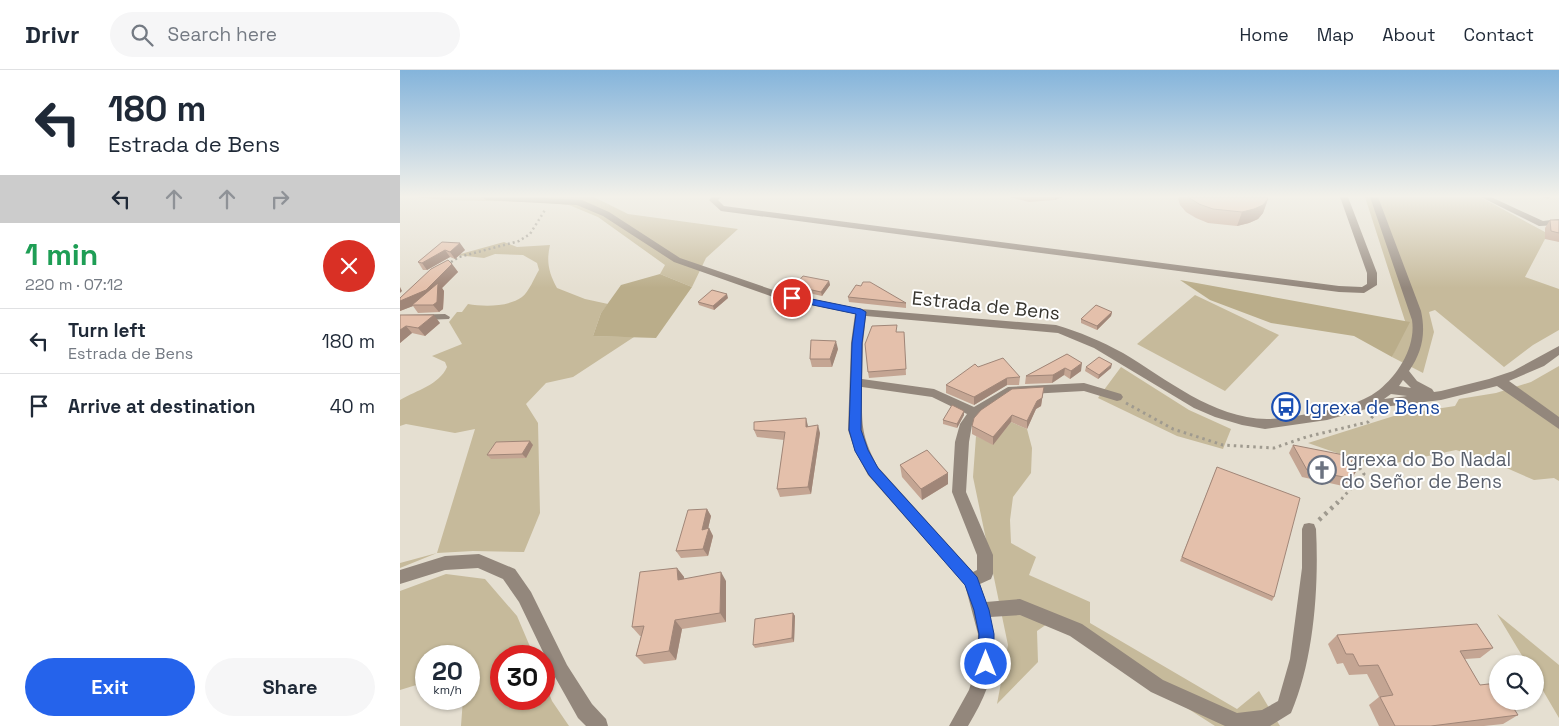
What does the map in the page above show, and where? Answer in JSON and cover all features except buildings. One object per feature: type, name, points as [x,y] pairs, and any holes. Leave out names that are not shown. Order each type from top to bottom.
[{"type":"street","name":"Estrada de Bens","points":[[627,228],[677,260],[777,295],[861,312],[1056,329],[1079,336],[1100,346],[1197,403],[1226,416],[1266,424],[1308,419],[1367,405],[1389,389],[1403,372],[1414,350],[1419,330],[1416,311],[1385,228]]},
{"type":"street","points":[[871,228],[1339,289],[1364,290],[1372,285],[1372,273],[1355,228]]},
{"type":"street","points":[[861,312],[857,343],[855,430],[862,451],[873,471],[971,581],[981,610],[986,634],[986,664],[977,694],[958,726]]},
{"type":"street","points":[[400,318],[445,317]]},
{"type":"street","points":[[1367,405],[1410,402],[1501,382],[1559,350]]},
{"type":"street","points":[[1403,372],[1413,384],[1435,396]]},
{"type":"street","points":[[856,382],[934,394],[975,413]]},
{"type":"street","points":[[1501,382],[1559,424]]},
{"type":"street","points":[[971,581],[985,574],[985,555],[959,492],[962,442],[966,424],[975,413],[1008,391],[1084,387],[1117,398]]},
{"type":"street","points":[[1389,389],[1435,396]]},
{"type":"street","points":[[1389,389],[1399,397],[1410,402]]},
{"type":"street","points":[[981,610],[1020,607],[1076,630],[1157,686],[1237,722],[1264,719],[1285,707],[1299,659],[1310,568],[1309,529]]},
{"type":"street","points":[[400,577],[445,563],[480,561],[509,574],[525,597],[557,663],[580,703],[599,726]]},
{"type":"path","points":[[451,262],[459,257],[519,241],[530,234],[534,228]]},
{"type":"path","points":[[1288,444],[1293,447]]},
{"type":"path","points":[[1309,529],[1344,497],[1364,474],[1358,466],[1345,460]]},
{"type":"shaded area","points":[[613,228],[738,229],[706,258],[692,287],[660,274],[665,265]]},
{"type":"shaded area","points":[[1375,228],[1537,228],[1545,232],[1545,239],[1525,277],[1559,289],[1559,330],[1533,345],[1504,367],[1435,310],[1429,312],[1434,332],[1423,373],[1392,357],[1406,324]]},
{"type":"shaded area","points":[[504,242],[517,247],[550,245],[549,267],[557,288],[585,299],[608,304],[601,313],[593,336],[634,337],[573,377],[546,383],[526,404],[538,423],[540,513],[524,552],[473,551],[437,553],[475,429],[455,433],[406,424],[400,426],[400,400],[433,383],[443,373],[447,367],[445,362],[432,356],[462,344],[449,322],[457,312],[462,312],[468,304],[481,306],[496,305],[510,303],[522,297],[527,292],[539,270],[537,263],[523,255],[495,254],[484,258],[457,255]]},
{"type":"shaded area","points":[[660,274],[692,287],[656,338],[593,336],[601,313],[621,285]]},
{"type":"shaded area","points":[[1180,280],[1410,322],[1392,357],[1354,336],[1271,323],[1210,300]]},
{"type":"shaded area","points":[[1195,295],[1279,335],[1225,391],[1137,344]]},
{"type":"shaded area","points":[[1559,366],[1559,481],[1554,478],[1534,480],[1486,459],[1456,450],[1377,467],[1308,443],[1397,415],[1455,406],[1459,399],[1496,393],[1531,382]]},
{"type":"shaded area","points":[[1121,367],[1189,410],[1231,429],[1223,449],[1177,436],[1098,398]]},
{"type":"shaded area","points":[[1011,422],[1027,429],[1032,448],[1031,473],[1013,497],[1010,520],[1011,543],[1036,557],[1029,575],[1090,602],[1090,623],[1237,709],[1259,691],[1280,726],[1215,726],[1084,642],[1047,624],[1037,631],[1038,662],[997,704],[1008,645],[973,477],[976,436],[993,444]]},
{"type":"shaded area","points":[[437,553],[400,568],[400,563]]},
{"type":"shaded area","points":[[446,574],[485,579],[517,616],[529,645],[490,645],[490,710],[555,710],[555,705],[569,726],[461,726],[462,710],[480,710],[480,645],[415,645],[415,685],[400,690],[400,591]]},
{"type":"shaded area","points":[[1497,614],[1559,665],[1559,718],[1544,692],[1544,655],[1522,655]]},
{"type":"place","name":"Igrexa de Bens","points":[[1286,407]]},
{"type":"place","name":"Igrexa do Bo Nadal do Señor de Bens","points":[[1322,470]]},
{"type":"route","points":[[792,298],[861,312],[857,343],[855,430],[862,451],[873,471],[971,581],[981,610],[986,634],[986,664]]}]
